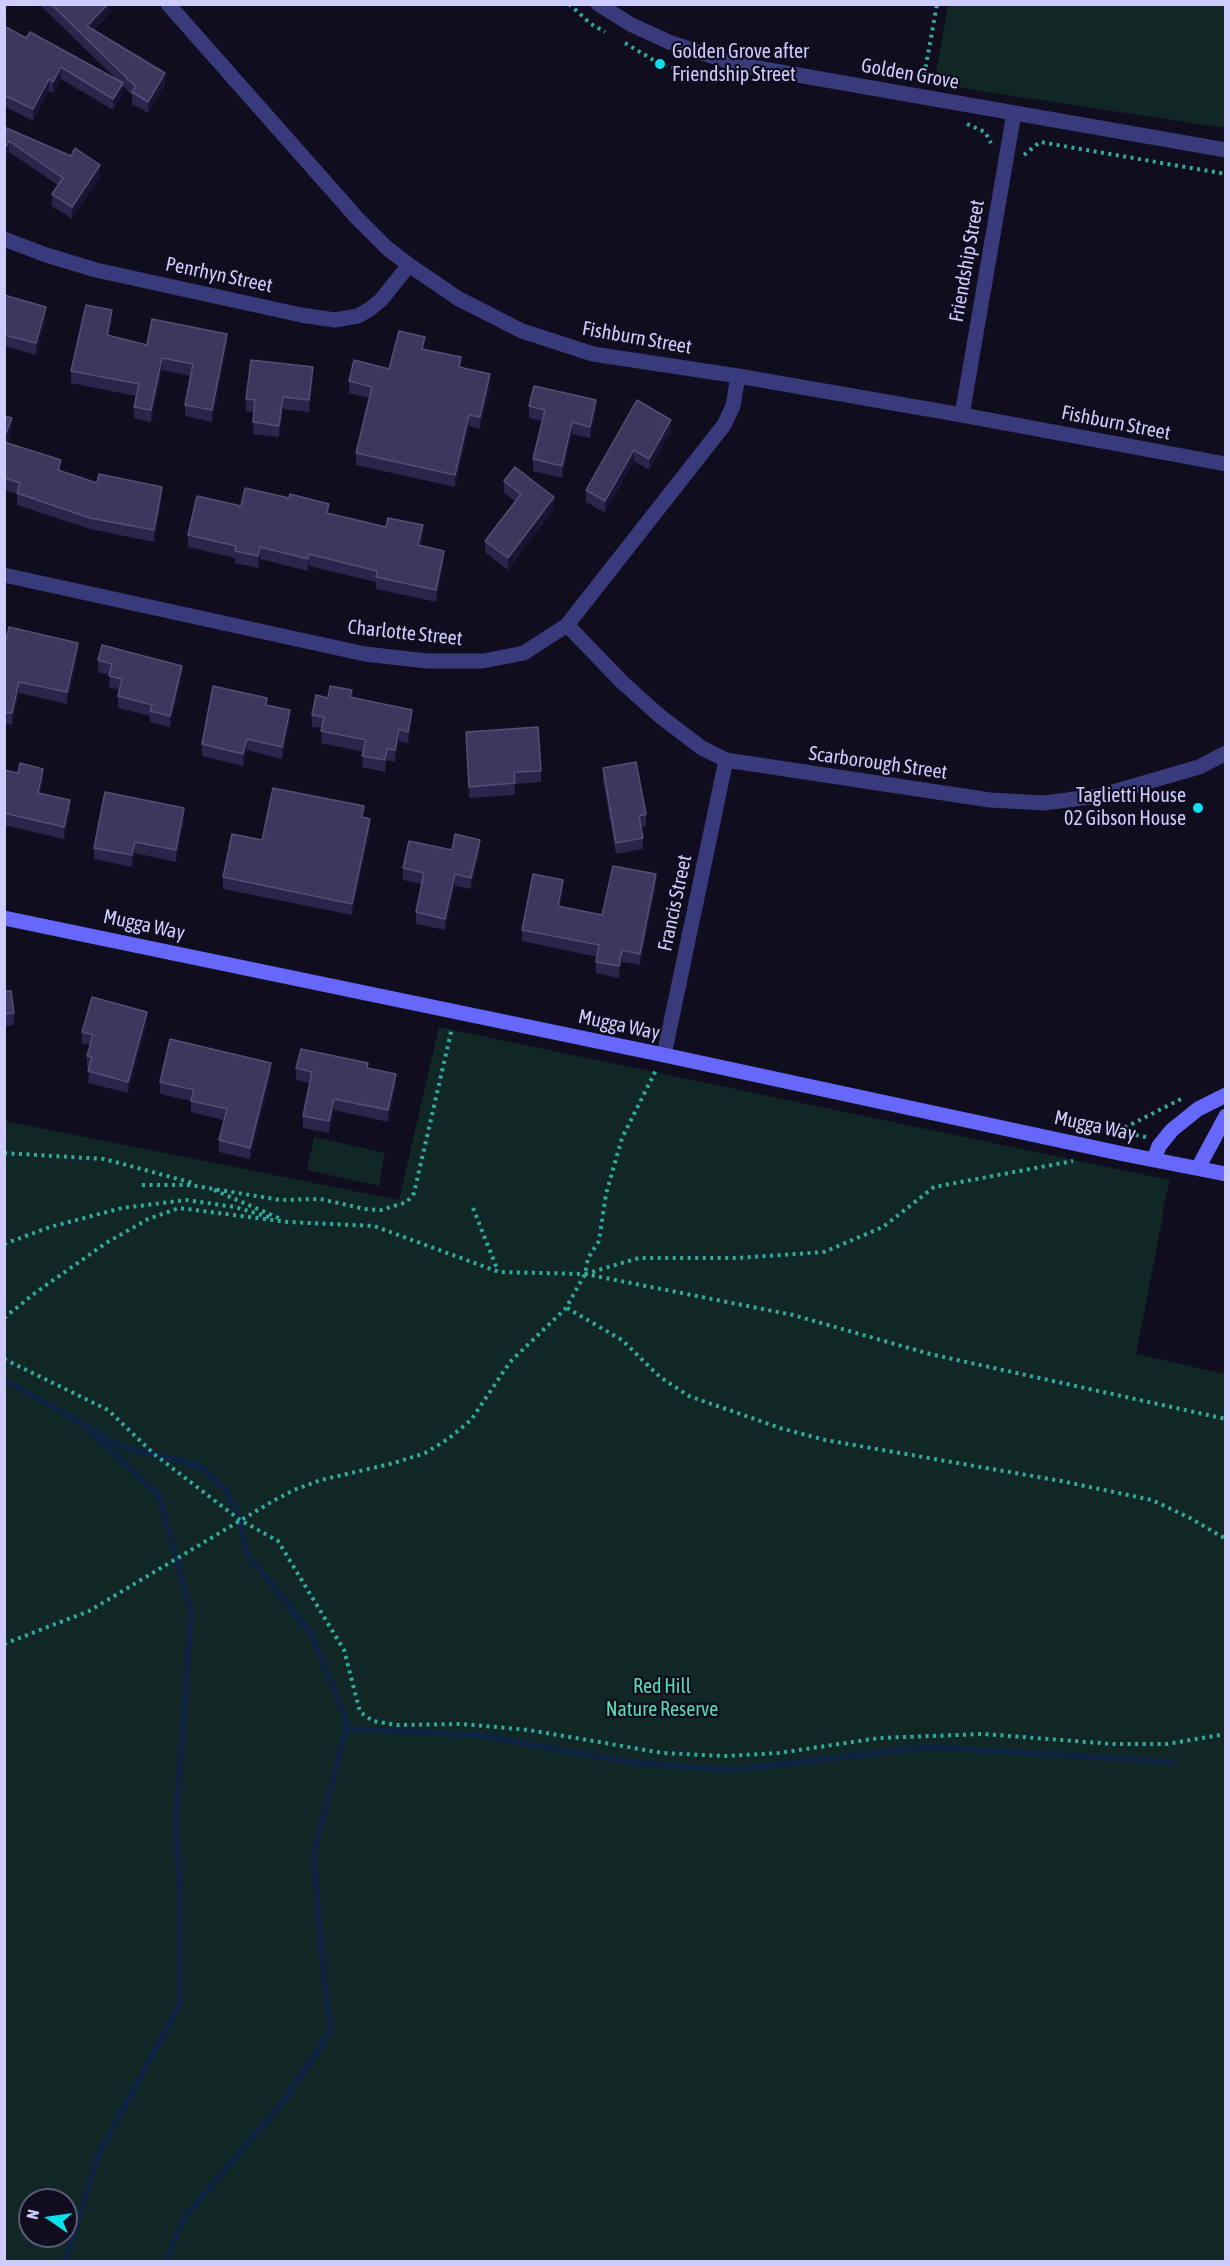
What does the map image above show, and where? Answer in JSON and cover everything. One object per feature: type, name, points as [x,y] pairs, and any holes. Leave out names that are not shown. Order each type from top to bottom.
[{"type":"main road","name":"Mugga Way","points":[[4,918],[1226,1174]]},
{"type":"main road","points":[[1154,1160],[1159,1146],[1172,1130],[1198,1109],[1226,1095]]},
{"type":"main road","points":[[1198,1168],[1226,1116]]},
{"type":"street","name":"Fishburn Street","points":[[168,4],[357,218],[409,265],[459,299],[522,331],[593,354],[738,376],[1226,464]]},
{"type":"street","name":"Golden Grove","points":[[598,4],[630,24],[698,53],[777,72],[1226,150]]},
{"type":"street","name":"Friendship Street","points":[[962,415],[1014,113]]},
{"type":"street","name":"Penrhyn Street","points":[[4,239],[88,268],[302,315],[335,320],[358,316],[370,309],[381,300],[409,265]]},
{"type":"street","name":"Charlotte Street","points":[[4,575],[365,654],[427,661],[483,661],[524,653],[567,625],[724,425],[733,406],[738,376]]},
{"type":"street","name":"Scarborough Street","points":[[567,625],[622,682],[662,717],[702,748],[726,760],[990,800],[1044,803],[1099,796],[1199,767],[1226,753]]},
{"type":"street","name":"Francis Street","points":[[664,1055],[726,760]]},
{"type":"path","points":[[920,97],[937,4]]},
{"type":"path","points":[[4,1154],[104,1159],[207,1187],[280,1200],[320,1199],[365,1209],[381,1210],[407,1202],[414,1193],[455,1012]]},
{"type":"path","points":[[4,1644],[89,1611],[294,1490],[321,1480],[425,1453],[448,1439],[471,1420],[510,1362],[566,1308],[585,1274],[588,1258],[599,1241],[606,1194],[622,1138],[664,1055]]},
{"type":"path","points":[[1118,1131],[1186,1096]]},
{"type":"path","points":[[585,1274],[639,1258],[736,1258],[824,1252],[883,1227],[934,1187],[1084,1159]]},
{"type":"path","points":[[142,1185],[207,1187],[288,1222]]},
{"type":"path","points":[[4,1244],[50,1227],[122,1208],[186,1200],[235,1207],[288,1222]]},
{"type":"path","points":[[4,1318],[35,1293],[106,1244],[148,1219],[179,1208],[288,1222],[374,1226],[498,1272],[585,1274],[793,1314],[930,1354],[1226,1419]]},
{"type":"path","points":[[473,1208],[498,1272]]},
{"type":"path","points":[[566,1308],[622,1340],[660,1377],[689,1395],[780,1428],[825,1440],[1061,1481],[1152,1500],[1226,1539]]},
{"type":"path","points":[[4,1359],[108,1410],[154,1454],[240,1520],[278,1541],[344,1650],[360,1712],[373,1721],[397,1725],[462,1724],[529,1730],[663,1753],[725,1756],[779,1753],[879,1738],[983,1734],[1113,1744],[1167,1744],[1226,1734]]},
{"type":"green space","points":[[948,5],[1225,5],[1225,128],[934,84]]},
{"type":"green space","name":"Red Hill Nature Reserve","points":[[439,1027],[1170,1180],[1162,1211],[1164,1211],[1136,1354],[1225,1374],[1225,2261],[5,2261],[5,1121],[399,1200]]},
{"type":"green space","points":[[314,1137],[385,1153],[379,1186],[307,1170]]},
{"type":"building","points":[[51,4],[108,4],[87,26],[165,73],[148,102],[132,92],[136,87]]},
{"type":"building","points":[[4,26],[26,38],[30,32],[123,83],[113,99],[61,67],[53,82],[49,79],[33,109],[4,95]]},
{"type":"building","points":[[4,127],[71,156],[75,148],[100,165],[72,207],[52,194],[63,178],[9,141],[4,150]]},
{"type":"building","points":[[4,295],[46,307],[36,343],[4,335]]},
{"type":"building","points":[[86,305],[112,310],[107,335],[147,345],[152,319],[227,334],[212,410],[185,405],[193,364],[162,358],[151,410],[134,407],[139,384],[71,371]]},
{"type":"building","points":[[399,331],[425,337],[422,349],[461,357],[459,367],[490,374],[480,417],[469,415],[455,475],[356,453],[372,387],[349,381],[354,360],[389,369]]},
{"type":"building","points":[[251,360],[313,367],[309,400],[283,397],[279,426],[253,422],[255,400],[246,399]]},
{"type":"building","points":[[534,386],[596,400],[590,427],[572,422],[562,466],[533,459],[545,410],[529,406]]},
{"type":"building","points":[[637,400],[671,420],[649,459],[634,450],[605,501],[586,490]]},
{"type":"building","points":[[4,416],[12,418],[4,438]]},
{"type":"building","points":[[4,442],[61,460],[58,470],[97,483],[99,474],[162,487],[154,530],[90,518],[17,493],[20,483],[4,478]]},
{"type":"building","points":[[515,467],[554,497],[508,558],[485,541],[521,494],[504,481]]},
{"type":"building","points":[[245,488],[289,498],[290,494],[329,504],[327,513],[386,527],[388,518],[423,525],[418,545],[444,551],[436,590],[376,577],[377,571],[309,554],[308,559],[260,547],[258,556],[235,551],[236,546],[188,535],[197,496],[241,506]]},
{"type":"building","points":[[9,627],[78,643],[67,692],[19,682],[12,713],[4,712],[4,650]]},
{"type":"building","points":[[102,645],[182,666],[170,716],[150,711],[152,705],[118,696],[122,679],[109,676],[112,664],[98,660]]},
{"type":"building","points":[[213,686],[267,698],[266,705],[290,710],[282,747],[247,739],[243,754],[202,744]]},
{"type":"building","points":[[330,686],[352,690],[350,697],[412,710],[408,732],[399,729],[395,750],[387,749],[385,760],[362,756],[366,740],[321,731],[324,717],[312,715],[316,695],[328,698]]},
{"type":"building","points":[[538,727],[541,771],[514,772],[515,783],[469,787],[466,732]]},
{"type":"building","points":[[636,762],[646,814],[639,816],[643,838],[616,843],[603,768]]},
{"type":"building","points":[[20,763],[43,769],[38,793],[70,800],[64,827],[4,813],[4,770],[18,773]]},
{"type":"building","points":[[273,788],[364,806],[362,817],[370,819],[352,904],[223,877],[232,834],[262,840]]},
{"type":"building","points":[[105,792],[184,808],[176,850],[135,842],[132,855],[94,848]]},
{"type":"building","points":[[455,834],[480,840],[471,878],[455,874],[445,919],[416,912],[424,873],[403,868],[409,841],[452,850]]},
{"type":"building","points":[[613,866],[656,874],[640,954],[622,950],[619,966],[596,962],[599,945],[522,930],[533,874],[563,880],[558,906],[602,915]]},
{"type":"building","points":[[4,991],[11,991],[14,1013],[4,1014]]},
{"type":"building","points":[[92,997],[147,1012],[128,1082],[88,1071],[92,1057],[87,1056],[93,1035],[82,1032]]},
{"type":"building","points":[[170,1039],[271,1063],[250,1148],[219,1140],[227,1109],[191,1101],[194,1090],[160,1082]]},
{"type":"building","points":[[301,1049],[368,1063],[367,1068],[396,1074],[388,1110],[334,1099],[329,1121],[303,1116],[312,1072],[296,1068]]},
{"type":"waterway","points":[[4,1380],[83,1424],[159,1496],[191,1613],[176,1823],[180,1893],[180,2004],[98,2155],[65,2262]]},
{"type":"waterway","points":[[83,1424],[120,1446],[200,1466],[226,1491],[240,1520],[247,1554],[312,1635],[345,1717],[346,1729],[314,1852],[330,2032],[283,2102],[184,2218],[165,2262]]},
{"type":"waterway","points":[[346,1729],[476,1735],[637,1763],[730,1770],[929,1747],[1173,1762]]},
{"type":"place","name":"Golden Grove after Friendship Street","points":[[660,64]]},
{"type":"place","name":"Taglietti House 02 Gibson House","points":[[1198,808]]}]
